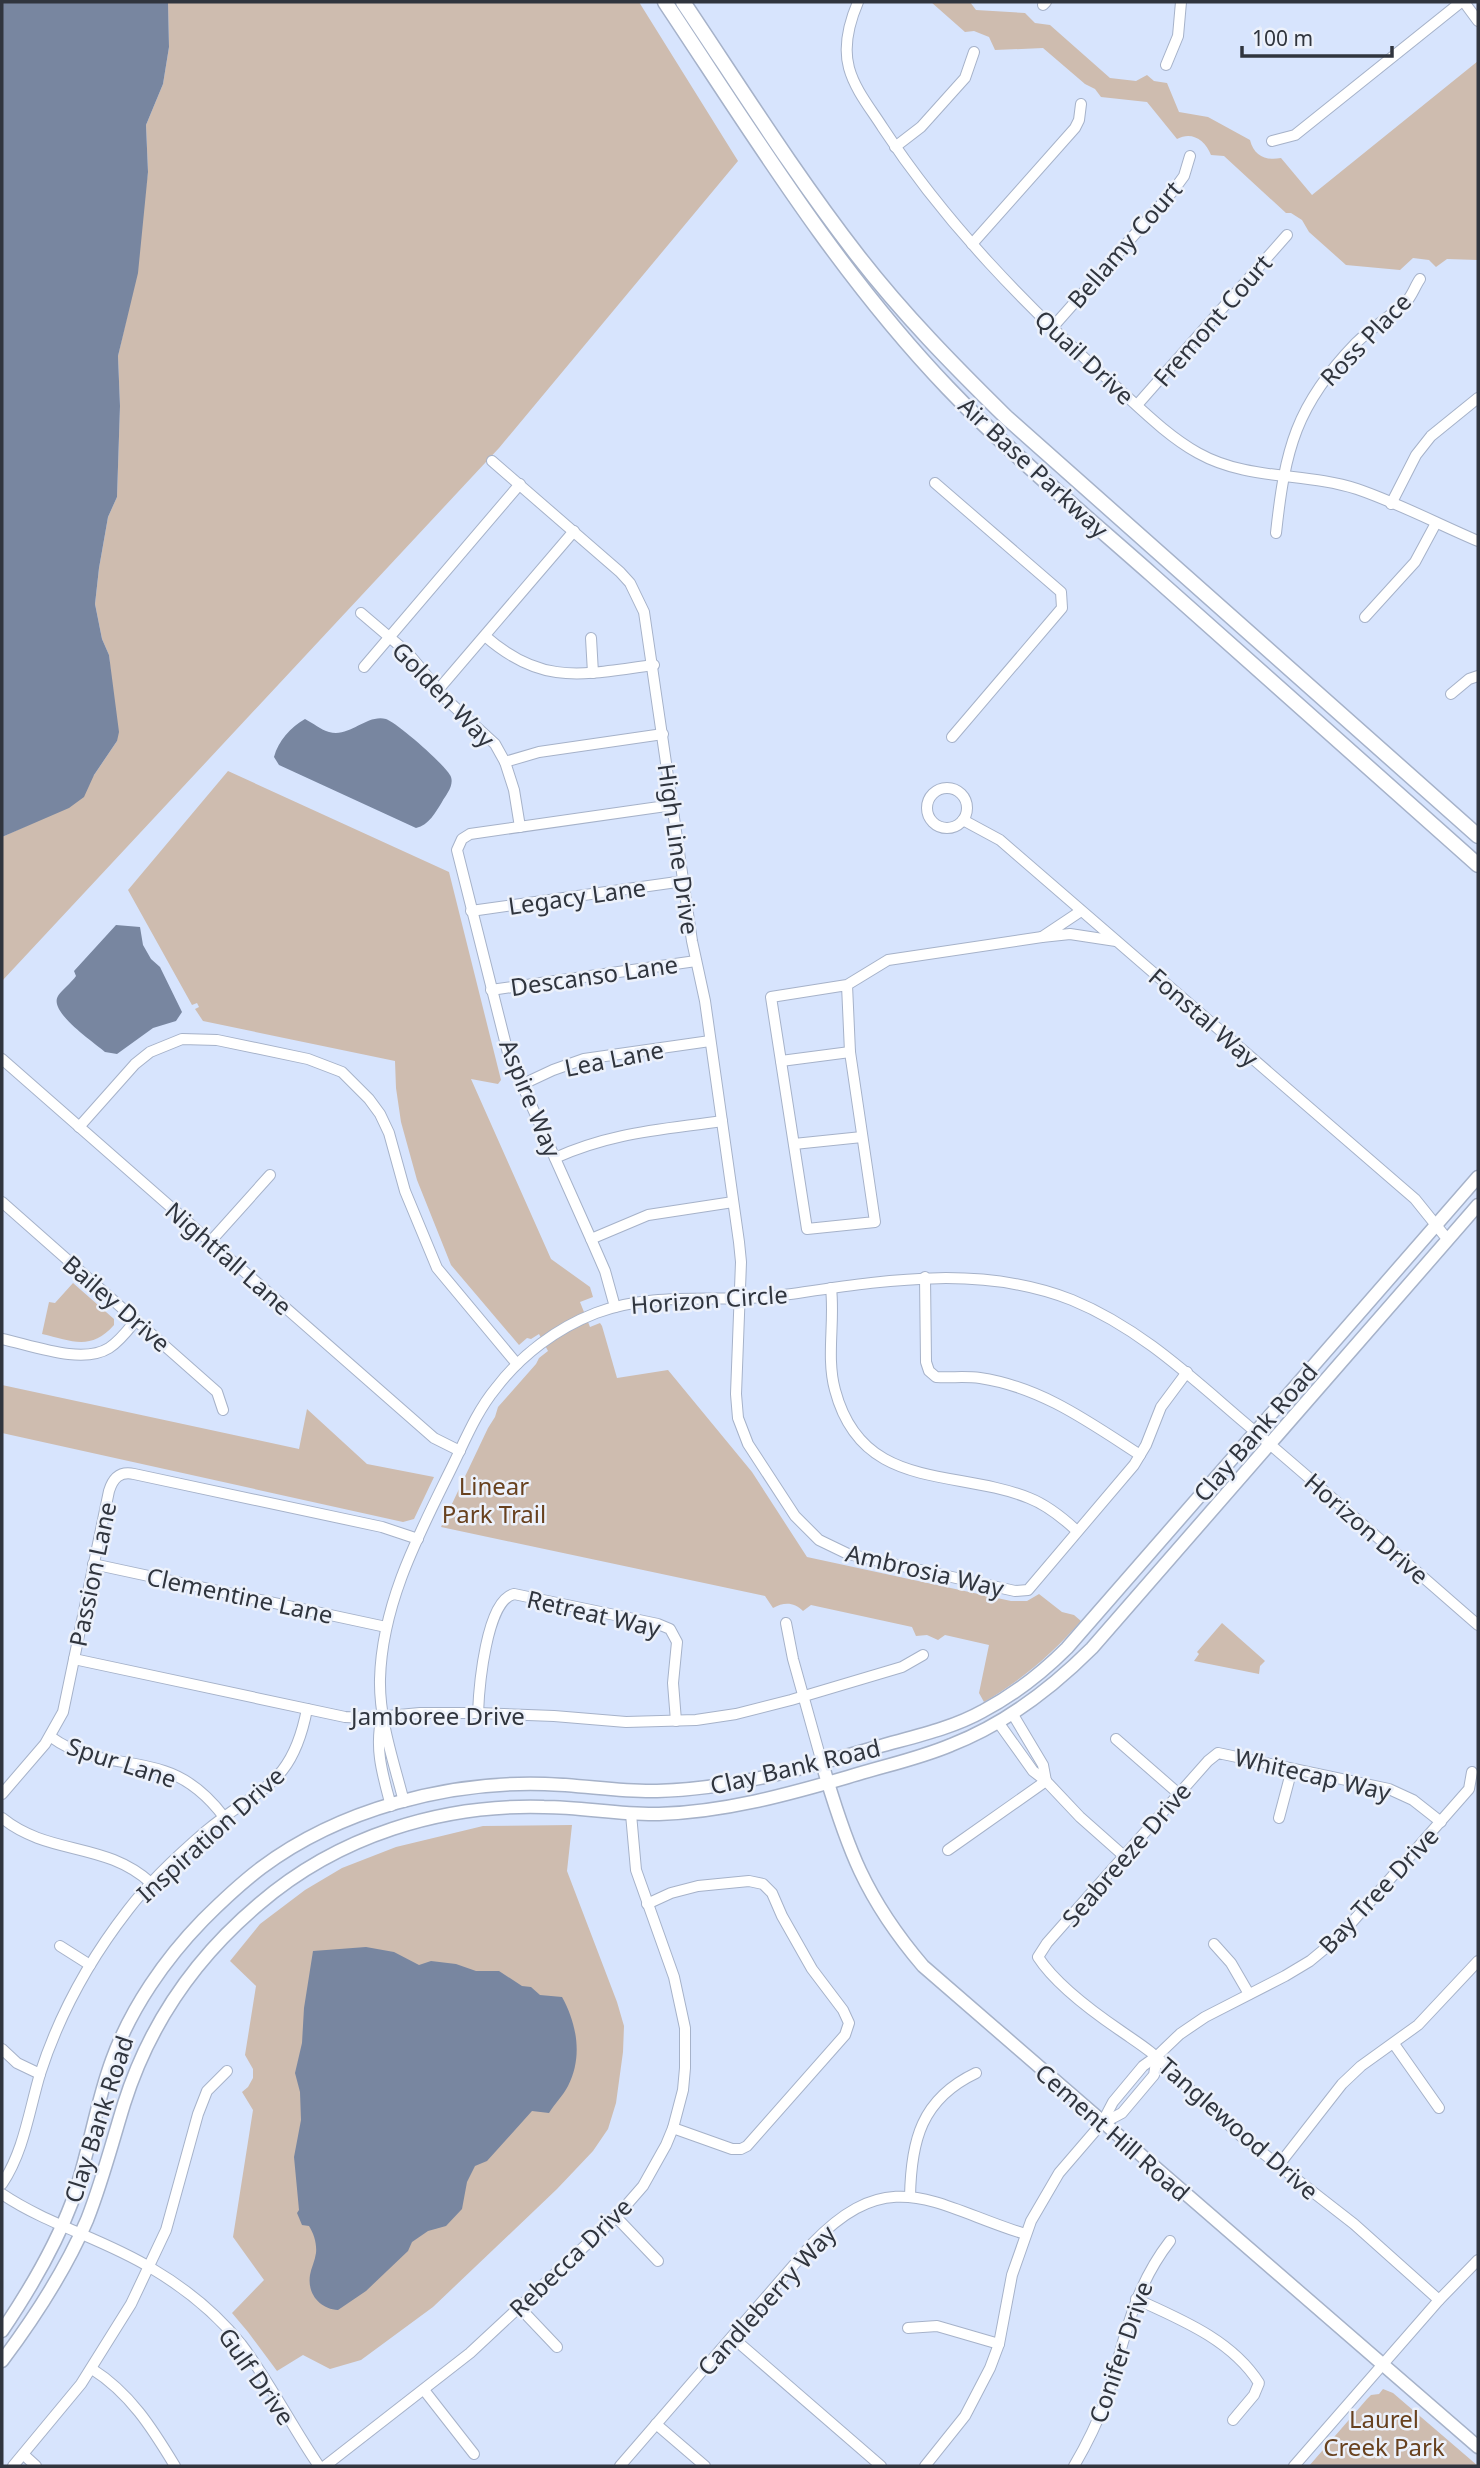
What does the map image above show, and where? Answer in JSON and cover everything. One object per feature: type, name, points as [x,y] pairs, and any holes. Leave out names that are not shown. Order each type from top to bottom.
[{"type":"main road","name":"Air Base Parkway","points":[[664,2],[846,268],[947,387],[1065,498],[1478,865]]},
{"type":"main road","name":"Air Base Parkway","points":[[683,2],[803,182],[859,257],[900,307],[960,372],[1026,434],[1478,836]]},
{"type":"street","name":"Quail Drive","points":[[858,2],[846,49],[849,69],[859,92],[895,146],[972,244],[1015,292],[1172,436],[1199,454],[1245,470],[1345,486],[1478,541]]},
{"type":"street","points":[[1166,65],[1178,36],[1181,2]]},
{"type":"street","points":[[1272,141],[1295,135],[1462,2],[1478,21]]},
{"type":"street","points":[[895,146],[922,127],[965,78],[974,52]]},
{"type":"street","points":[[972,244],[1075,128],[1082,104]]},
{"type":"street","name":"Bellamy Court","points":[[1052,328],[1172,191],[1184,176],[1190,156]]},
{"type":"street","name":"Fremont Court","points":[[1137,405],[1287,235]]},
{"type":"street","name":"Ross Place","points":[[1276,533],[1282,477],[1296,426],[1315,391],[1357,342],[1407,301],[1420,279]]},
{"type":"street","points":[[1391,504],[1416,455],[1431,436],[1478,398]]},
{"type":"street","name":"High Line Drive","points":[[492,461],[613,565],[630,583],[644,612],[722,1121],[740,1252],[739,1300]]},
{"type":"street","points":[[935,483],[1060,592],[1062,608],[951,737]]},
{"type":"street","points":[[364,667],[520,484]]},
{"type":"street","points":[[1365,617],[1415,562],[1436,523]]},
{"type":"street","points":[[438,690],[575,531]]},
{"type":"street","name":"Golden Way","points":[[361,613],[416,661],[438,690],[486,734],[505,762],[514,790],[520,827]]},
{"type":"street","points":[[485,636],[502,650],[531,667],[566,674],[654,665]]},
{"type":"street","points":[[591,638],[593,673]]},
{"type":"street","points":[[1451,694],[1469,679],[1478,676]]},
{"type":"street","points":[[505,762],[539,752],[663,734]]},
{"type":"street","points":[[941,789],[957,791],[966,804],[963,820],[949,827],[933,822],[928,806],[931,796],[941,789]]},
{"type":"street","points":[[520,827],[673,805]]},
{"type":"street","name":"Fonstal Way","points":[[963,820],[1000,840],[1415,1199],[1448,1240]]},
{"type":"street","name":"Aspire Way","points":[[520,827],[470,834],[459,843],[457,853],[508,1054],[605,1271],[615,1307]]},
{"type":"street","name":"Legacy Lane","points":[[471,911],[684,881]]},
{"type":"street","points":[[1042,937],[1081,911]]},
{"type":"street","points":[[847,985],[850,1052],[875,1222],[807,1229],[771,997],[847,985],[888,960],[1070,934],[1117,942]]},
{"type":"street","name":"Descanso Lane","points":[[491,990],[696,961]]},
{"type":"street","points":[[79,1126],[135,1064],[150,1052],[182,1039],[217,1040],[308,1059],[342,1072],[369,1098],[380,1114],[389,1133],[405,1191],[438,1268],[517,1364]]},
{"type":"street","name":"Lea Lane","points":[[521,1085],[584,1059],[710,1041]]},
{"type":"street","points":[[781,1061],[850,1052]]},
{"type":"street","name":"Nightfall Lane","points":[[2,1059],[434,1438],[460,1451]]},
{"type":"street","points":[[555,1158],[589,1143],[623,1134],[722,1121]]},
{"type":"street","points":[[794,1144],[862,1137]]},
{"type":"street","points":[[210,1242],[270,1175]]},
{"type":"street","name":"Clay Bank Road","points":[[2,2331],[24,2298],[61,2225],[89,2149],[112,2059],[141,2000],[178,1948],[224,1900],[271,1861],[326,1830],[397,1804],[445,1791],[510,1784],[547,1784],[632,1791],[701,1788],[822,1763],[949,1726],[982,1712],[1030,1682],[1067,1648],[1478,1177]]},
{"type":"street","name":"Bailey Drive","points":[[2,1202],[217,1392],[223,1410]]},
{"type":"street","points":[[591,1239],[661,1211],[733,1202]]},
{"type":"street","name":"Clay Bank Road","points":[[2,2361],[40,2308],[80,2234],[104,2172],[136,2069],[164,2014],[190,1976],[219,1941],[277,1889],[337,1852],[398,1826],[440,1816],[511,1807],[631,1814],[717,1808],[828,1783],[952,1745],[998,1722],[1061,1678],[1092,1648],[1478,1205]]},
{"type":"street","points":[[925,1277],[926,1362],[932,1374],[936,1377],[984,1379],[1027,1390],[1061,1404],[1140,1455]]},
{"type":"street","name":"Horizon Circle","points":[[397,1804],[382,1716],[380,1680],[386,1626],[398,1588],[418,1539],[485,1403],[517,1364],[544,1342],[586,1317],[615,1307],[666,1298],[739,1300],[925,1277],[1009,1282],[1068,1298],[1127,1328],[1187,1372],[1256,1432]]},
{"type":"street","points":[[831,1288],[833,1380],[843,1412],[864,1443],[884,1459],[910,1471],[1030,1498],[1049,1508],[1077,1531]]},
{"type":"street","name":"Ambrosia Way","points":[[739,1300],[736,1402],[741,1427],[748,1444],[789,1509],[806,1529],[825,1544],[848,1554],[1020,1591],[1031,1588],[1125,1477],[1140,1455],[1161,1408],[1187,1372]]},
{"type":"street","points":[[2,1339],[77,1355],[92,1355],[117,1342],[136,1320]]},
{"type":"street","name":"Horizon Drive","points":[[1256,1432],[1478,1626]]},
{"type":"street","name":"Passion Lane","points":[[2,1794],[51,1737],[63,1712],[93,1564],[111,1486],[116,1477],[125,1473],[382,1527],[418,1539]]},
{"type":"street","name":"Clementine Lane","points":[[93,1564],[386,1626]]},
{"type":"street","name":"Retreat Way","points":[[478,1713],[481,1667],[498,1609],[503,1599],[514,1594],[658,1624],[670,1629],[677,1642],[673,1683],[676,1721]]},
{"type":"street","points":[[786,1623],[822,1763]]},
{"type":"street","name":"Jamboree Drive","points":[[74,1659],[357,1718],[420,1713],[478,1713],[626,1722],[676,1721],[736,1714],[902,1667],[923,1655]]},
{"type":"street","name":"Inspiration Drive","points":[[2,2184],[16,2157],[40,2074],[62,2018],[90,1965],[116,1926],[151,1883],[191,1844],[223,1817],[256,1796],[280,1774],[297,1746],[307,1709]]},
{"type":"street","points":[[1012,1713],[1043,1765],[1046,1781]]},
{"type":"street","points":[[998,1722],[1033,1771],[1124,1856]]},
{"type":"street","name":"Spur Lane","points":[[51,1737],[92,1758],[164,1771],[198,1789],[223,1817]]},
{"type":"street","points":[[1116,1739],[1179,1794]]},
{"type":"street","name":"Seabreeze Drive","points":[[1038,1957],[1124,1856],[1218,1753]]},
{"type":"street","name":"Whitecap Way","points":[[1218,1753],[1389,1789],[1413,1800],[1441,1822]]},
{"type":"street","name":"Cement Hill Road","points":[[822,1763],[841,1826],[859,1871],[879,1908],[908,1948],[948,1990],[1478,2447]]},
{"type":"street","points":[[1279,1818],[1292,1769]]},
{"type":"street","name":"Bay Tree Drive","points":[[925,2466],[972,2405],[999,2344],[1012,2275],[1025,2234],[1041,2202],[1059,2173],[1102,2123],[1111,2104],[1143,2066],[1192,2025],[1310,1961],[1339,1937],[1469,1789],[1472,1772]]},
{"type":"street","points":[[948,1850],[1046,1781]]},
{"type":"street","name":"Rebecca Drive","points":[[322,2466],[470,2353],[616,2217],[643,2186],[673,2128],[685,2068],[685,2028],[674,1977],[636,1870],[631,1814]]},
{"type":"street","points":[[2,1818],[36,1839],[114,1858],[140,1873],[151,1883]]},
{"type":"street","points":[[647,1903],[698,1886],[749,1881],[763,1884],[772,1894],[812,1969],[843,2010],[849,2023],[845,2035],[747,2146],[732,2149],[673,2128]]},
{"type":"street","points":[[1214,1944],[1231,1963],[1250,1994]]},
{"type":"street","points":[[60,1947],[90,1965]]},
{"type":"street","name":"Tanglewood Drive","points":[[1038,1957],[1047,1971],[1106,2020],[1157,2056],[1168,2069],[1278,2166],[1354,2224],[1439,2300]]},
{"type":"street","points":[[1278,2166],[1342,2084],[1439,2005],[1478,1961]]},
{"type":"street","points":[[1394,2044],[1439,2108]]},
{"type":"street","points":[[2,2049],[17,2063],[40,2074]]},
{"type":"street","points":[[13,2466],[59,2413],[92,2369],[122,2321],[150,2267],[174,2204],[202,2102],[207,2091],[228,2071]]},
{"type":"street","points":[[910,2197],[912,2158],[924,2121],[956,2082],[976,2073]]},
{"type":"street","name":"Gulf Drive","points":[[2,2194],[150,2267],[197,2300],[240,2343],[322,2466]]},
{"type":"street","name":"Candleberry Way","points":[[620,2466],[830,2225],[850,2211],[873,2201],[910,2197],[946,2203],[1025,2234]]},
{"type":"street","points":[[616,2217],[658,2261]]},
{"type":"street","name":"Conifer Drive","points":[[1074,2466],[1094,2429],[1106,2399],[1136,2299],[1153,2262],[1170,2241]]},
{"type":"street","points":[[1294,2466],[1439,2300],[1478,2260]]},
{"type":"street","points":[[1136,2299],[1198,2328],[1252,2372],[1259,2383],[1254,2395],[1233,2420]]},
{"type":"street","points":[[519,2307],[557,2347]]},
{"type":"street","points":[[908,2329],[937,2326],[999,2344]]},
{"type":"street","points":[[732,2337],[881,2466]]},
{"type":"street","points":[[92,2369],[133,2404],[150,2425],[175,2466]]},
{"type":"street","points":[[424,2390],[474,2454]]},
{"type":"street","points":[[656,2424],[705,2466]]},
{"type":"street","points":[[24,2455],[36,2466]]},
{"type":"green space","points":[[168,2],[639,2],[738,161],[499,448],[2,981],[2,837],[26,826],[94,775],[117,741],[109,655],[102,639],[95,604],[108,517],[117,497],[120,406],[118,356],[127,316],[148,172],[146,125],[163,84],[169,47]]},
{"type":"green space","points":[[931,2],[970,2],[976,10],[1025,13],[1035,23],[1050,25],[1110,78],[1136,81],[1147,75],[1154,81],[1167,83],[1179,112],[1208,117],[1250,140],[1254,150],[1261,156],[1281,158],[1312,195],[1478,61],[1478,260],[1447,259],[1436,267],[1429,260],[1413,258],[1400,270],[1346,265],[1309,232],[1302,220],[1286,213],[1224,156],[1211,155],[1197,138],[1188,136],[1177,139],[1147,102],[1101,97],[1095,89],[1085,84],[1043,48],[995,50],[989,37],[974,31],[965,32]]},
{"type":"green space","points":[[228,771],[449,872],[501,1080],[498,1084],[471,1079],[551,1259],[590,1287],[593,1297],[580,1302],[590,1327],[600,1323],[602,1326],[617,1378],[668,1370],[752,1472],[807,1557],[1011,1601],[1027,1601],[1039,1594],[1062,1612],[1074,1615],[1081,1621],[1048,1655],[1011,1685],[984,1702],[979,1693],[989,1645],[945,1635],[938,1640],[927,1635],[916,1636],[912,1627],[811,1605],[803,1611],[789,1604],[773,1608],[765,1596],[441,1527],[498,1407],[548,1351],[539,1334],[531,1339],[527,1338],[519,1345],[451,1265],[417,1180],[401,1122],[395,1061],[203,1021],[195,1009],[199,1007],[197,1003],[192,1005],[128,890]]},
{"type":"green space","points":[[73,1283],[114,1319],[114,1325],[106,1333],[89,1341],[81,1342],[42,1334],[49,1302],[55,1303]]},
{"type":"green space","name":"Linear Park Trail","points":[[2,1385],[299,1449],[307,1409],[367,1464],[434,1477],[414,1519],[403,1522],[2,1433]]},
{"type":"green space","points":[[1222,1623],[1265,1661],[1260,1666],[1259,1674],[1194,1661],[1199,1654],[1197,1652]]},
{"type":"green space","points":[[572,1825],[567,1871],[624,2026],[616,2103],[608,2129],[593,2151],[557,2189],[433,2307],[361,2360],[330,2369],[303,2355],[277,2371],[232,2313],[264,2280],[233,2237],[253,2110],[242,2092],[253,2078],[253,2069],[245,2055],[256,1986],[230,1961],[260,1924],[305,1890],[342,1868],[396,1847],[483,1826]]},
{"type":"green space","name":"Laurel Creek Park","points":[[1383,2389],[1393,2393],[1478,2466],[1309,2466],[1367,2399],[1371,2395],[1379,2394]]},
{"type":"water","points":[[2,2],[168,2],[169,47],[163,84],[146,125],[148,172],[138,273],[118,356],[120,406],[117,497],[108,517],[95,604],[102,639],[109,655],[119,732],[117,741],[94,775],[84,797],[69,808],[2,837]]},
{"type":"water","points":[[379,718],[386,719],[441,764],[452,780],[449,790],[431,818],[416,828],[279,765],[274,757],[279,745],[290,730],[305,719],[326,731],[337,733]]},
{"type":"water","points":[[116,925],[140,927],[143,945],[151,959],[160,967],[182,1012],[176,1021],[153,1028],[117,1054],[105,1052],[83,1035],[66,1018],[57,1003],[59,994],[76,976],[74,971]]},
{"type":"water","points":[[366,1947],[394,1952],[419,1965],[431,1961],[456,1964],[476,1971],[499,1971],[522,1986],[531,1987],[540,1995],[562,1997],[574,2029],[577,2052],[576,2064],[568,2086],[549,2113],[532,2111],[487,2161],[475,2166],[467,2182],[462,2209],[446,2226],[428,2231],[412,2242],[408,2251],[366,2291],[338,2310],[326,2307],[313,2294],[310,2275],[315,2256],[315,2239],[309,2226],[302,2225],[297,2213],[299,2210],[294,2157],[301,2120],[300,2092],[295,2073],[302,2043],[304,2008],[313,1951]]}]
